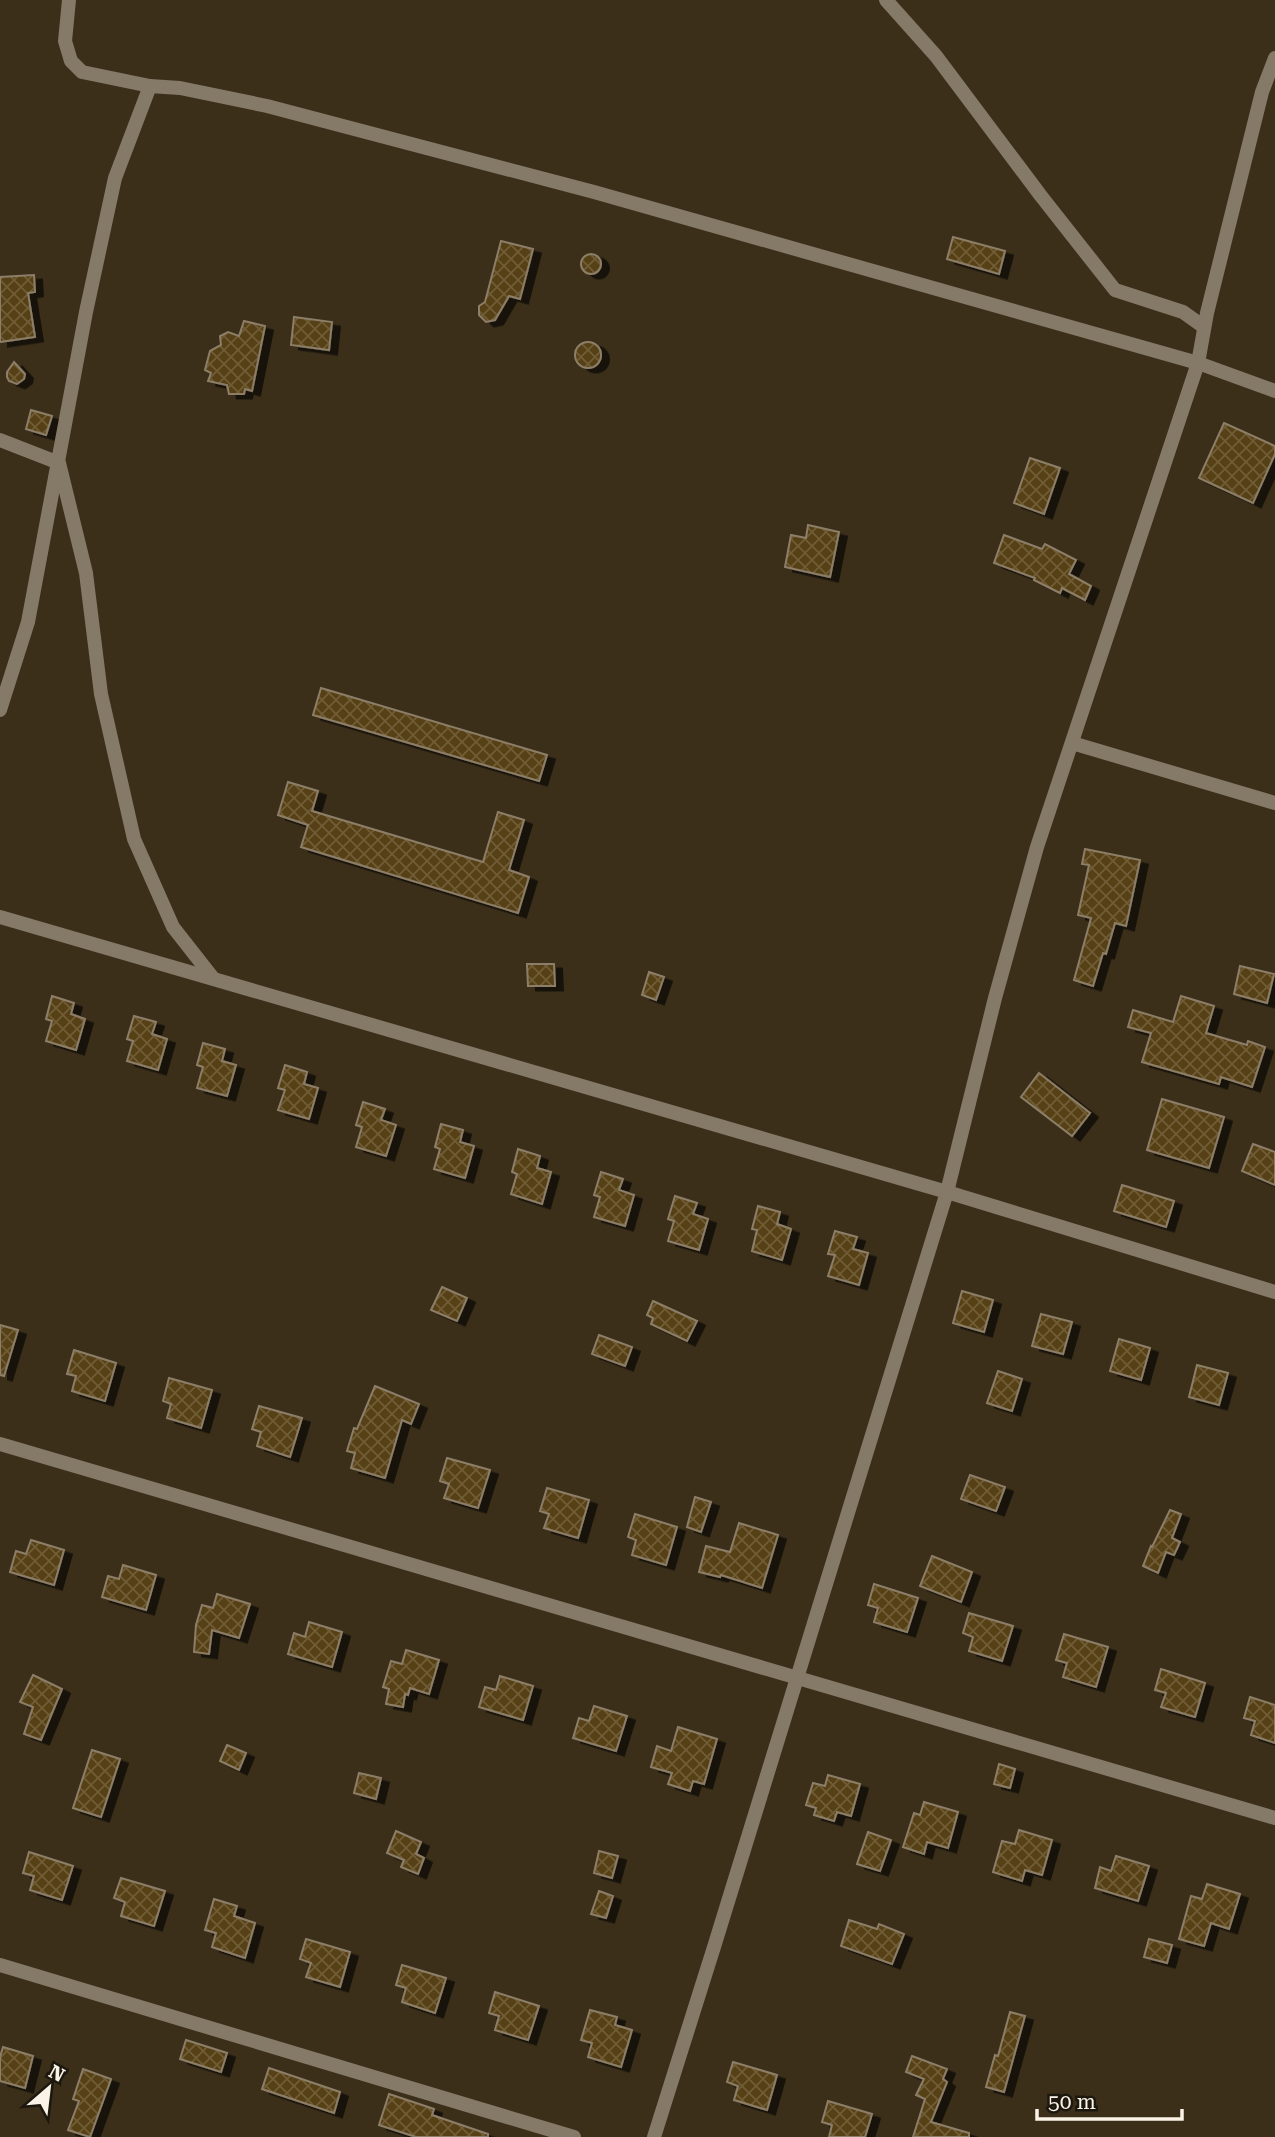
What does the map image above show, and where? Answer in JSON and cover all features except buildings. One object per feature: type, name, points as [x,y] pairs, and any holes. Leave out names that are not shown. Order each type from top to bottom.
[{"type":"street","points":[[69,0],[65,41],[71,61],[82,72],[267,106],[581,188],[1198,363],[1275,391]]},
{"type":"street","points":[[886,0],[936,57],[1115,290],[1183,312],[1204,327]]},
{"type":"street","points":[[654,2137],[947,1192],[1012,934],[1037,848],[1198,363],[1204,327],[1262,92],[1275,58]]},
{"type":"street","points":[[0,710],[28,622],[114,178],[150,86]]},
{"type":"street","points":[[0,440],[58,463]]},
{"type":"street","points":[[58,463],[86,573],[102,694],[134,839],[173,927],[213,978]]},
{"type":"street","points":[[1072,743],[1275,803]]},
{"type":"street","points":[[0,917],[947,1192],[1275,1292]]},
{"type":"street","points":[[0,1444],[1275,1818]]},
{"type":"street","points":[[0,1965],[574,2137]]}]
